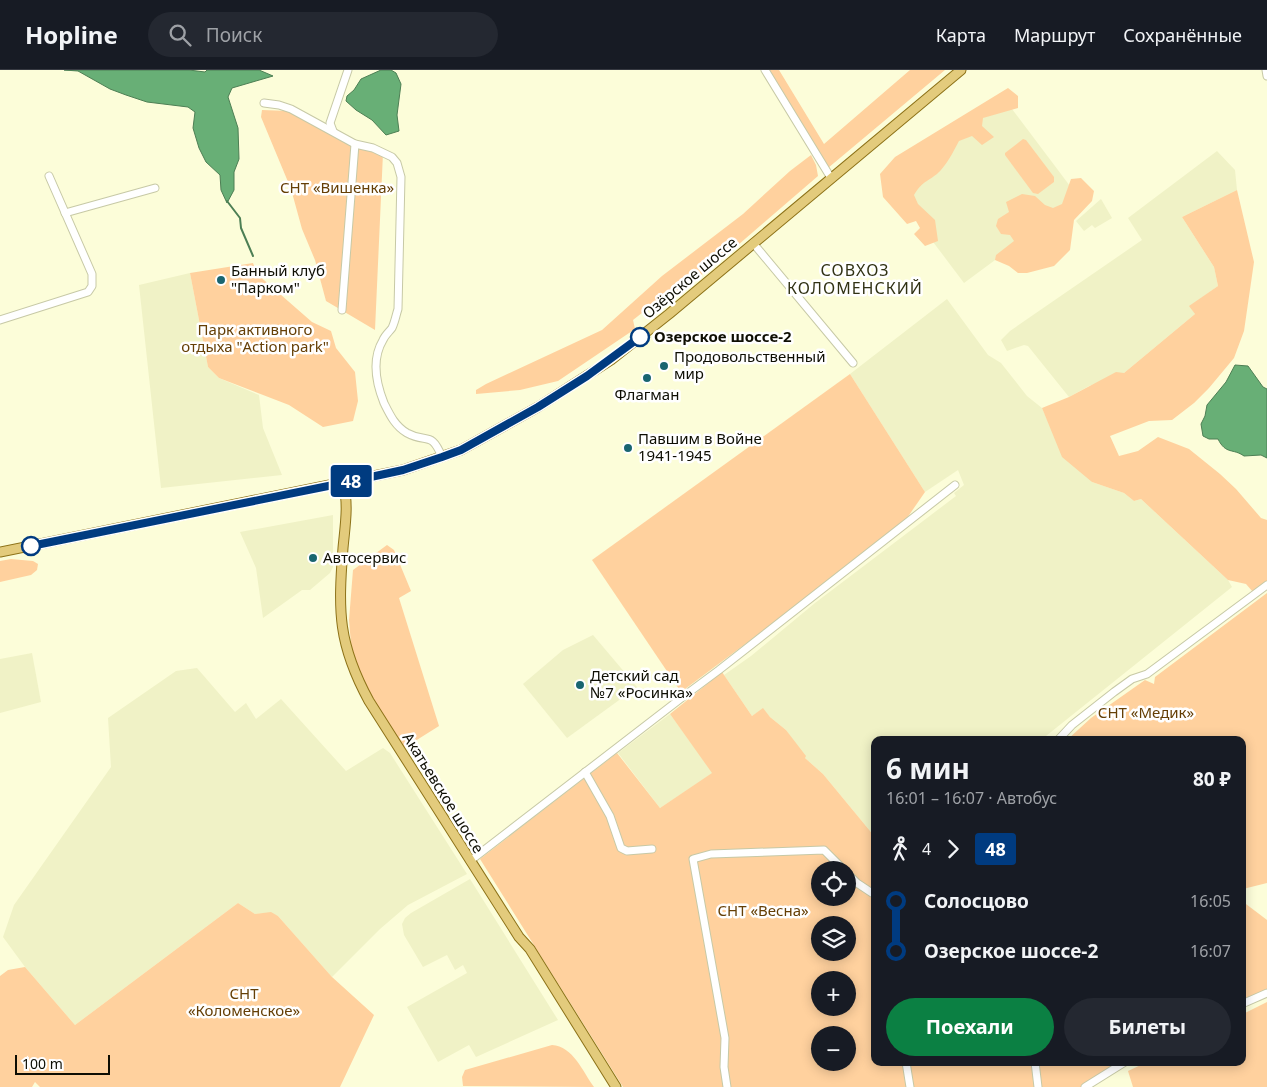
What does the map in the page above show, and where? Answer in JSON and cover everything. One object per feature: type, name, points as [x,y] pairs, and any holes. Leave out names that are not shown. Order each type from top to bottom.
[{"type":"main road","name":"Озёрское шоссе","points":[[0,552],[403,470],[461,450],[538,407],[611,360],[669,314],[752,242],[961,70]]},
{"type":"main road","name":"Акатьевское шоссе","points":[[343,483],[347,501],[340,606],[343,634],[356,677],[369,701],[470,861],[519,938],[530,949],[616,1087]]},
{"type":"street","points":[[333,131],[330,123],[348,70]]},
{"type":"street","points":[[765,70],[831,178]]},
{"type":"street","points":[[1266,70],[1267,76]]},
{"type":"street","points":[[264,103],[292,109],[355,144],[373,148],[392,157],[397,163],[401,177],[398,309],[393,327],[382,340],[378,353],[376,378],[390,417],[400,429],[429,439],[437,444],[442,457]]},
{"type":"street","points":[[342,310],[355,144]]},
{"type":"street","points":[[0,320],[88,292],[92,286],[92,274],[49,176]]},
{"type":"street","points":[[65,213],[155,188]]},
{"type":"street","points":[[752,242],[853,363]]},
{"type":"street","points":[[470,861],[716,673],[955,485]]},
{"type":"street","points":[[1062,736],[1072,725],[1132,679],[1147,674],[1267,585]]},
{"type":"street","points":[[585,772],[610,816],[621,848],[627,851],[652,849]]},
{"type":"street","points":[[727,1087],[724,1067],[725,1038],[693,859],[711,854],[824,850],[835,861]]},
{"type":"street","points":[[856,882],[871,892]]},
{"type":"street","points":[[1246,1002],[1267,993]]},
{"type":"street","points":[[907,1066],[910,1087]]},
{"type":"street","points":[[1035,1066],[1038,1087]]},
{"type":"street","points":[[1085,1087],[1119,1066]]},
{"type":"shaded area","points":[[64,70],[189,70],[205,72],[207,70],[259,70],[273,76],[232,88],[228,97],[238,128],[239,159],[234,172],[234,190],[227,203],[221,190],[220,175],[206,162],[199,148],[193,128],[195,112],[188,107],[147,102],[110,89],[78,71]]},
{"type":"shaded area","points":[[381,70],[391,70],[396,73],[401,84],[397,115],[399,131],[386,135],[372,120],[346,101],[347,96],[354,90],[361,79]]},
{"type":"shaded area","points":[[1006,101],[1079,198],[964,283],[891,186]]},
{"type":"shaded area","points":[[1217,151],[1235,170],[1237,190],[1182,217],[1214,267],[1218,286],[1190,306],[1195,314],[1124,373],[1089,386],[1069,397],[1028,346],[1024,345],[1007,351],[1001,340],[1010,331],[1142,240],[1128,218]]},
{"type":"shaded area","points":[[1101,199],[1112,218],[1095,228],[1092,225],[1084,231],[1076,221]]},
{"type":"shaded area","points":[[190,273],[208,367],[219,378],[259,395],[263,428],[282,475],[161,488],[139,285]]},
{"type":"shaded area","points":[[947,299],[988,355],[1001,363],[1027,396],[1042,408],[1051,428],[1092,482],[1124,493],[1134,501],[1141,499],[1228,580],[1232,587],[1046,736],[871,736],[871,832],[823,774],[805,758],[786,730],[763,709],[752,716],[724,675],[956,496],[954,493],[964,485],[958,470],[925,492],[850,374]]},
{"type":"shaded area","points":[[1235,365],[1248,366],[1263,387],[1267,389],[1267,458],[1261,455],[1244,456],[1227,449],[1218,439],[1209,439],[1203,436],[1201,424],[1207,405],[1226,382]]},
{"type":"shaded area","points":[[333,515],[333,567],[330,573],[310,590],[302,590],[263,618],[256,568],[240,532]]},
{"type":"shaded area","name":"Детский сад №7 «Росинка»","points":[[593,635],[637,687],[567,738],[523,684],[563,650]]},
{"type":"shaded area","points":[[32,653],[41,702],[0,713],[0,659]]},
{"type":"shaded area","points":[[197,668],[235,712],[246,703],[256,719],[281,699],[346,771],[383,748],[390,753],[467,874],[408,905],[380,929],[332,977],[278,916],[271,913],[255,914],[238,903],[75,1025],[25,967],[3,937],[14,905],[111,767],[108,718],[176,671]]},
{"type":"shaded area","points":[[670,714],[713,773],[660,808],[618,753]]},
{"type":"shaded area","points":[[470,879],[558,1020],[476,1057],[469,1045],[438,1062],[407,1007],[467,973],[463,965],[455,970],[447,955],[423,967],[404,935],[402,924],[411,913]]},
{"type":"green space","points":[[768,70],[779,70],[824,144],[910,70],[945,70],[828,168]]},
{"type":"green space","points":[[1008,88],[1018,96],[1018,108],[983,118],[982,126],[994,137],[982,145],[972,136],[959,141],[944,167],[922,185],[914,195],[918,204],[935,220],[938,241],[925,246],[914,234],[920,228],[916,221],[907,224],[883,197],[880,174],[895,157]]},
{"type":"green space","name":"СНТ «Вишенка»","points":[[262,110],[289,111],[325,130],[383,153],[375,330],[326,301],[315,260],[302,229],[291,189],[261,117]]},
{"type":"green space","points":[[1023,139],[1026,140],[1054,177],[1054,182],[1038,194],[1033,193],[1005,155]]},
{"type":"green space","points":[[811,155],[816,165],[818,176],[723,258],[662,306],[652,305],[633,320],[635,329],[558,381],[520,390],[476,394],[476,390],[486,384],[602,330],[662,276],[743,214],[790,171]]},
{"type":"green space","points":[[1081,178],[1094,191],[1092,201],[1074,220],[1070,250],[1054,266],[1027,273],[1018,273],[1009,266],[995,260],[996,255],[1014,241],[1010,235],[1001,234],[996,226],[998,219],[1009,212],[1006,202],[1022,194],[1035,196],[1045,205],[1053,208],[1062,204],[1071,179]]},
{"type":"green space","points":[[1237,190],[1254,262],[1244,331],[1234,358],[1194,403],[1172,420],[1149,421],[1110,436],[1119,456],[1138,451],[1158,437],[1189,449],[1236,489],[1261,518],[1267,520],[1267,581],[1253,592],[1246,584],[1228,580],[1141,499],[1134,501],[1124,493],[1092,482],[1062,457],[1042,408],[1069,397],[1116,372],[1124,373],[1195,314],[1189,306],[1218,286],[1214,267],[1182,217]]},
{"type":"green space","name":"Парк активного отдыха \"Action park\"","points":[[253,263],[257,274],[312,322],[331,331],[336,348],[355,372],[358,401],[353,421],[323,427],[289,405],[219,378],[208,367],[190,273]]},
{"type":"green space","points":[[850,374],[925,492],[905,521],[819,589],[681,692],[592,560]]},
{"type":"green space","points":[[387,545],[394,550],[411,591],[399,598],[439,726],[404,748],[369,692],[352,656],[349,620],[353,570]]},
{"type":"green space","points":[[11,559],[33,561],[38,564],[37,570],[31,575],[0,582],[0,561]]},
{"type":"green space","name":"СНТ «Медик»","points":[[1267,593],[1267,883],[1246,888],[1246,736],[1071,736],[1091,718],[1145,680],[1154,684],[1155,677]]},
{"type":"green space","name":"СНТ «Весна»","points":[[722,672],[752,716],[763,708],[770,717],[786,730],[806,756],[805,758],[823,774],[871,832],[871,1066],[1120,1066],[1085,1087],[623,1087],[480,859],[617,753],[660,808],[712,773],[670,714]]},
{"type":"green space","name":"СНТ «Коломенское»","points":[[238,903],[255,914],[271,912],[278,916],[332,977],[374,1015],[340,1087],[40,1087],[35,1082],[32,1087],[0,1087],[0,976],[8,970],[25,967],[75,1025]]},
{"type":"green space","points":[[1246,904],[1267,920],[1267,993],[1246,1002]]},
{"type":"green space","points":[[1267,1002],[1267,1087],[1133,1087],[1128,1071],[1139,1066],[1246,1066],[1246,1012]]},
{"type":"green space","points":[[552,1045],[559,1046],[572,1055],[594,1087],[463,1086],[462,1077],[465,1070]]},
{"type":"waterway","points":[[227,201],[240,218],[241,228],[253,256]]},
{"type":"bus line","name":"48","points":[[31,546],[343,483],[403,470],[442,457],[461,450],[538,407],[611,360],[640,337]]},
{"type":"place","name":"Банный клуб \"Парком\"","points":[[221,280]]},
{"type":"place","name":"Озерское шоссе-2","points":[[640,337]]},
{"type":"place","name":"Продовольственный мир","points":[[664,366]]},
{"type":"place","name":"Флагман","points":[[647,378]]},
{"type":"place","name":"Павшим в Войне 1941-1945","points":[[628,448]]},
{"type":"place","name":"Автосервис","points":[[313,558]]},
{"type":"place","name":"Детский сад №7 «Росинка»","points":[[580,685]]},
{"type":"district","name":"СОВХОЗ КОЛОМЕНСКИЙ","points":[[855,279]]}]
